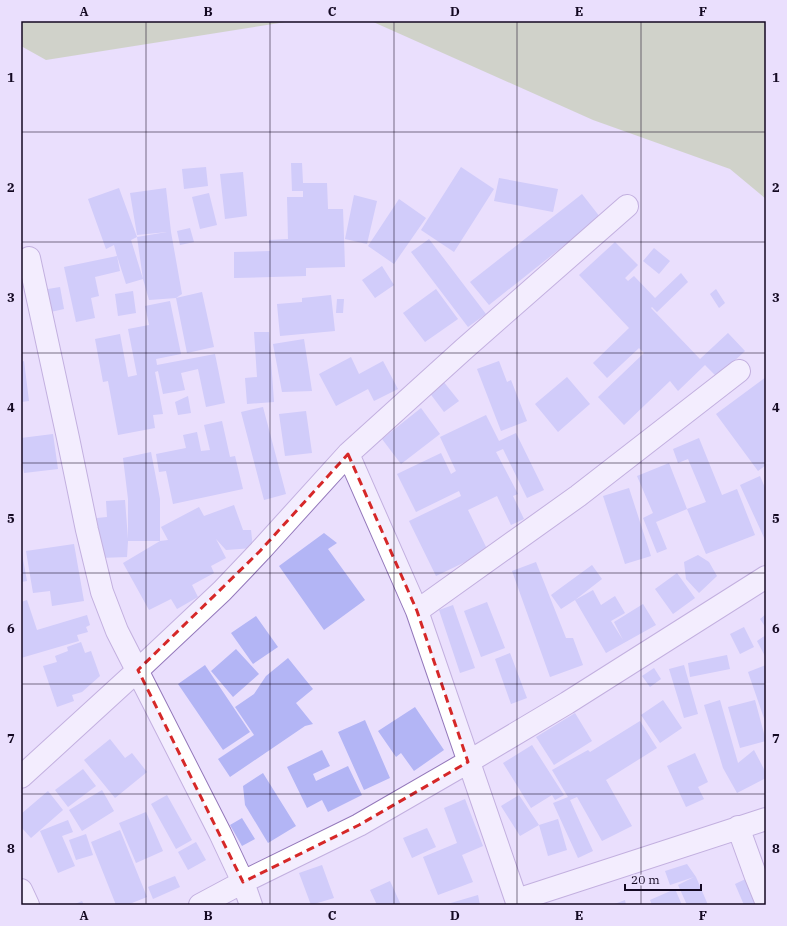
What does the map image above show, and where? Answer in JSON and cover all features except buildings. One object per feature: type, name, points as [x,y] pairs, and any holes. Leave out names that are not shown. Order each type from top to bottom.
[{"type":"street","points":[[21,777],[222,591],[348,454],[464,349],[627,206]]},
{"type":"street","points":[[29,258],[68,438],[86,530],[102,592],[117,631],[217,827],[243,882],[251,905]]},
{"type":"street","points":[[416,611],[578,496],[738,371]]},
{"type":"street","points":[[348,454],[416,611],[517,902],[738,827],[766,819]]},
{"type":"street","points":[[200,905],[243,882],[359,825],[468,762],[567,703],[766,577]]},
{"type":"street","points":[[738,827],[766,901]]},
{"type":"street","points":[[21,890],[28,905]]},
{"type":"highlighted area","points":[[348,454],[417,611],[468,762],[359,825],[243,882],[138,670],[260,551]]},
{"type":"green space","points":[[21,21],[292,21],[46,60],[21,46]]},
{"type":"green space","points":[[371,21],[766,21],[766,199],[730,169],[593,120]]}]
